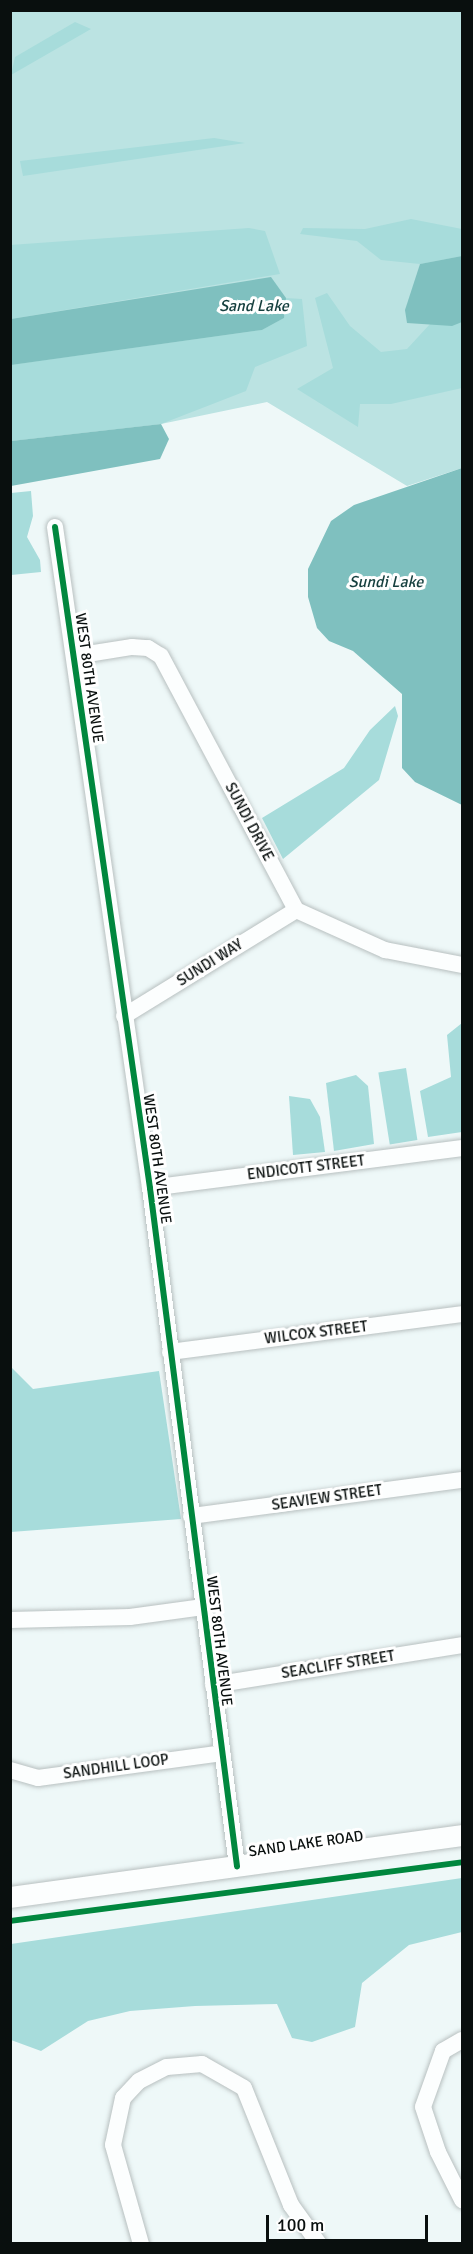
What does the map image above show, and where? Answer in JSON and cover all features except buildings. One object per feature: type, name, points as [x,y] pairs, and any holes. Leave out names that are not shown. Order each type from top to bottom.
[{"type":"main road","name":"SAND LAKE ROAD","points":[[10,1897],[462,1834]]},
{"type":"street","name":"WEST 80TH AVENUE","points":[[54,527],[75,656],[150,1188],[237,1866]]},
{"type":"street","name":"SUNDI DRIVE","points":[[75,656],[132,648],[148,648],[161,656],[296,910]]},
{"type":"street","points":[[296,910],[385,950],[462,965]]},
{"type":"street","name":"SUNDI WAY","points":[[124,1016],[296,910]]},
{"type":"street","name":"ENDICOTT STREET","points":[[150,1188],[462,1148]]},
{"type":"street","name":"WILCOX STREET","points":[[170,1352],[462,1314]]},
{"type":"street","name":"SEAVIEW STREET","points":[[191,1516],[462,1479]]},
{"type":"street","points":[[10,1620],[130,1617],[203,1607]]},
{"type":"street","name":"SEACLIFF STREET","points":[[213,1684],[462,1645]]},
{"type":"street","name":"SANDHILL LOOP","points":[[10,1770],[38,1778],[222,1753]]},
{"type":"street","points":[[462,2040],[443,2051],[423,2107],[438,2152],[462,2200]]},
{"type":"street","points":[[141,2244],[113,2145],[123,2098],[139,2081],[166,2067],[202,2064],[244,2088],[291,2205],[319,2244]]},
{"type":"shaded area","points":[[11,11],[462,11],[462,468],[407,486],[267,402],[161,424],[11,441]]},
{"type":"shaded area","points":[[75,22],[91,29],[11,75],[15,57]]},
{"type":"shaded area","points":[[214,138],[245,143],[23,176],[20,161]]},
{"type":"shaded area","points":[[411,219],[462,229],[462,256],[420,264],[381,260],[357,241],[300,234],[303,228],[365,229]]},
{"type":"shaded area","points":[[249,228],[265,231],[280,274],[11,319],[10,245]]},
{"type":"shaded area","points":[[327,293],[350,326],[381,352],[407,349],[430,324],[462,322],[462,388],[391,404],[360,404],[358,427],[297,389],[333,368],[315,298]]},
{"type":"shaded area","points":[[286,298],[302,299],[307,346],[255,367],[246,391],[161,424],[11,441],[10,365],[262,330],[284,318]]},
{"type":"shaded area","points":[[31,491],[33,516],[27,537],[40,560],[41,572],[11,575],[11,493]]},
{"type":"shaded area","points":[[395,706],[398,716],[379,780],[283,859],[262,818],[344,768],[370,730]]},
{"type":"shaded area","points":[[462,1023],[462,1132],[428,1137],[420,1091],[451,1077],[447,1035]]},
{"type":"shaded area","points":[[406,1068],[417,1140],[390,1144],[378,1072]]},
{"type":"shaded area","points":[[356,1075],[368,1086],[374,1144],[334,1151],[326,1083]]},
{"type":"shaded area","points":[[289,1096],[310,1099],[320,1117],[325,1152],[293,1155]]},
{"type":"shaded area","points":[[10,1366],[33,1389],[159,1371],[181,1519],[11,1532]]},
{"type":"shaded area","points":[[462,1878],[462,1932],[409,1945],[362,1983],[355,2027],[312,2042],[292,2038],[277,2004],[195,2006],[130,2011],[88,2021],[41,2051],[11,2040],[11,1944]]},
{"type":"water","points":[[462,256],[462,322],[452,326],[407,323],[405,310],[420,264]]},
{"type":"water","name":"Sand Lake","points":[[271,277],[286,298],[284,318],[262,330],[11,365],[11,319]]},
{"type":"water","points":[[161,424],[169,439],[160,459],[11,486],[11,441]]},
{"type":"water","name":"Sundi Lake","points":[[462,468],[462,805],[415,782],[402,768],[402,694],[353,651],[329,641],[317,628],[308,597],[308,569],[331,521],[354,505]]},
{"type":"cycle path","points":[[55,527],[150,1188],[237,1866]]},
{"type":"cycle path","points":[[10,1921],[462,1862]]}]
